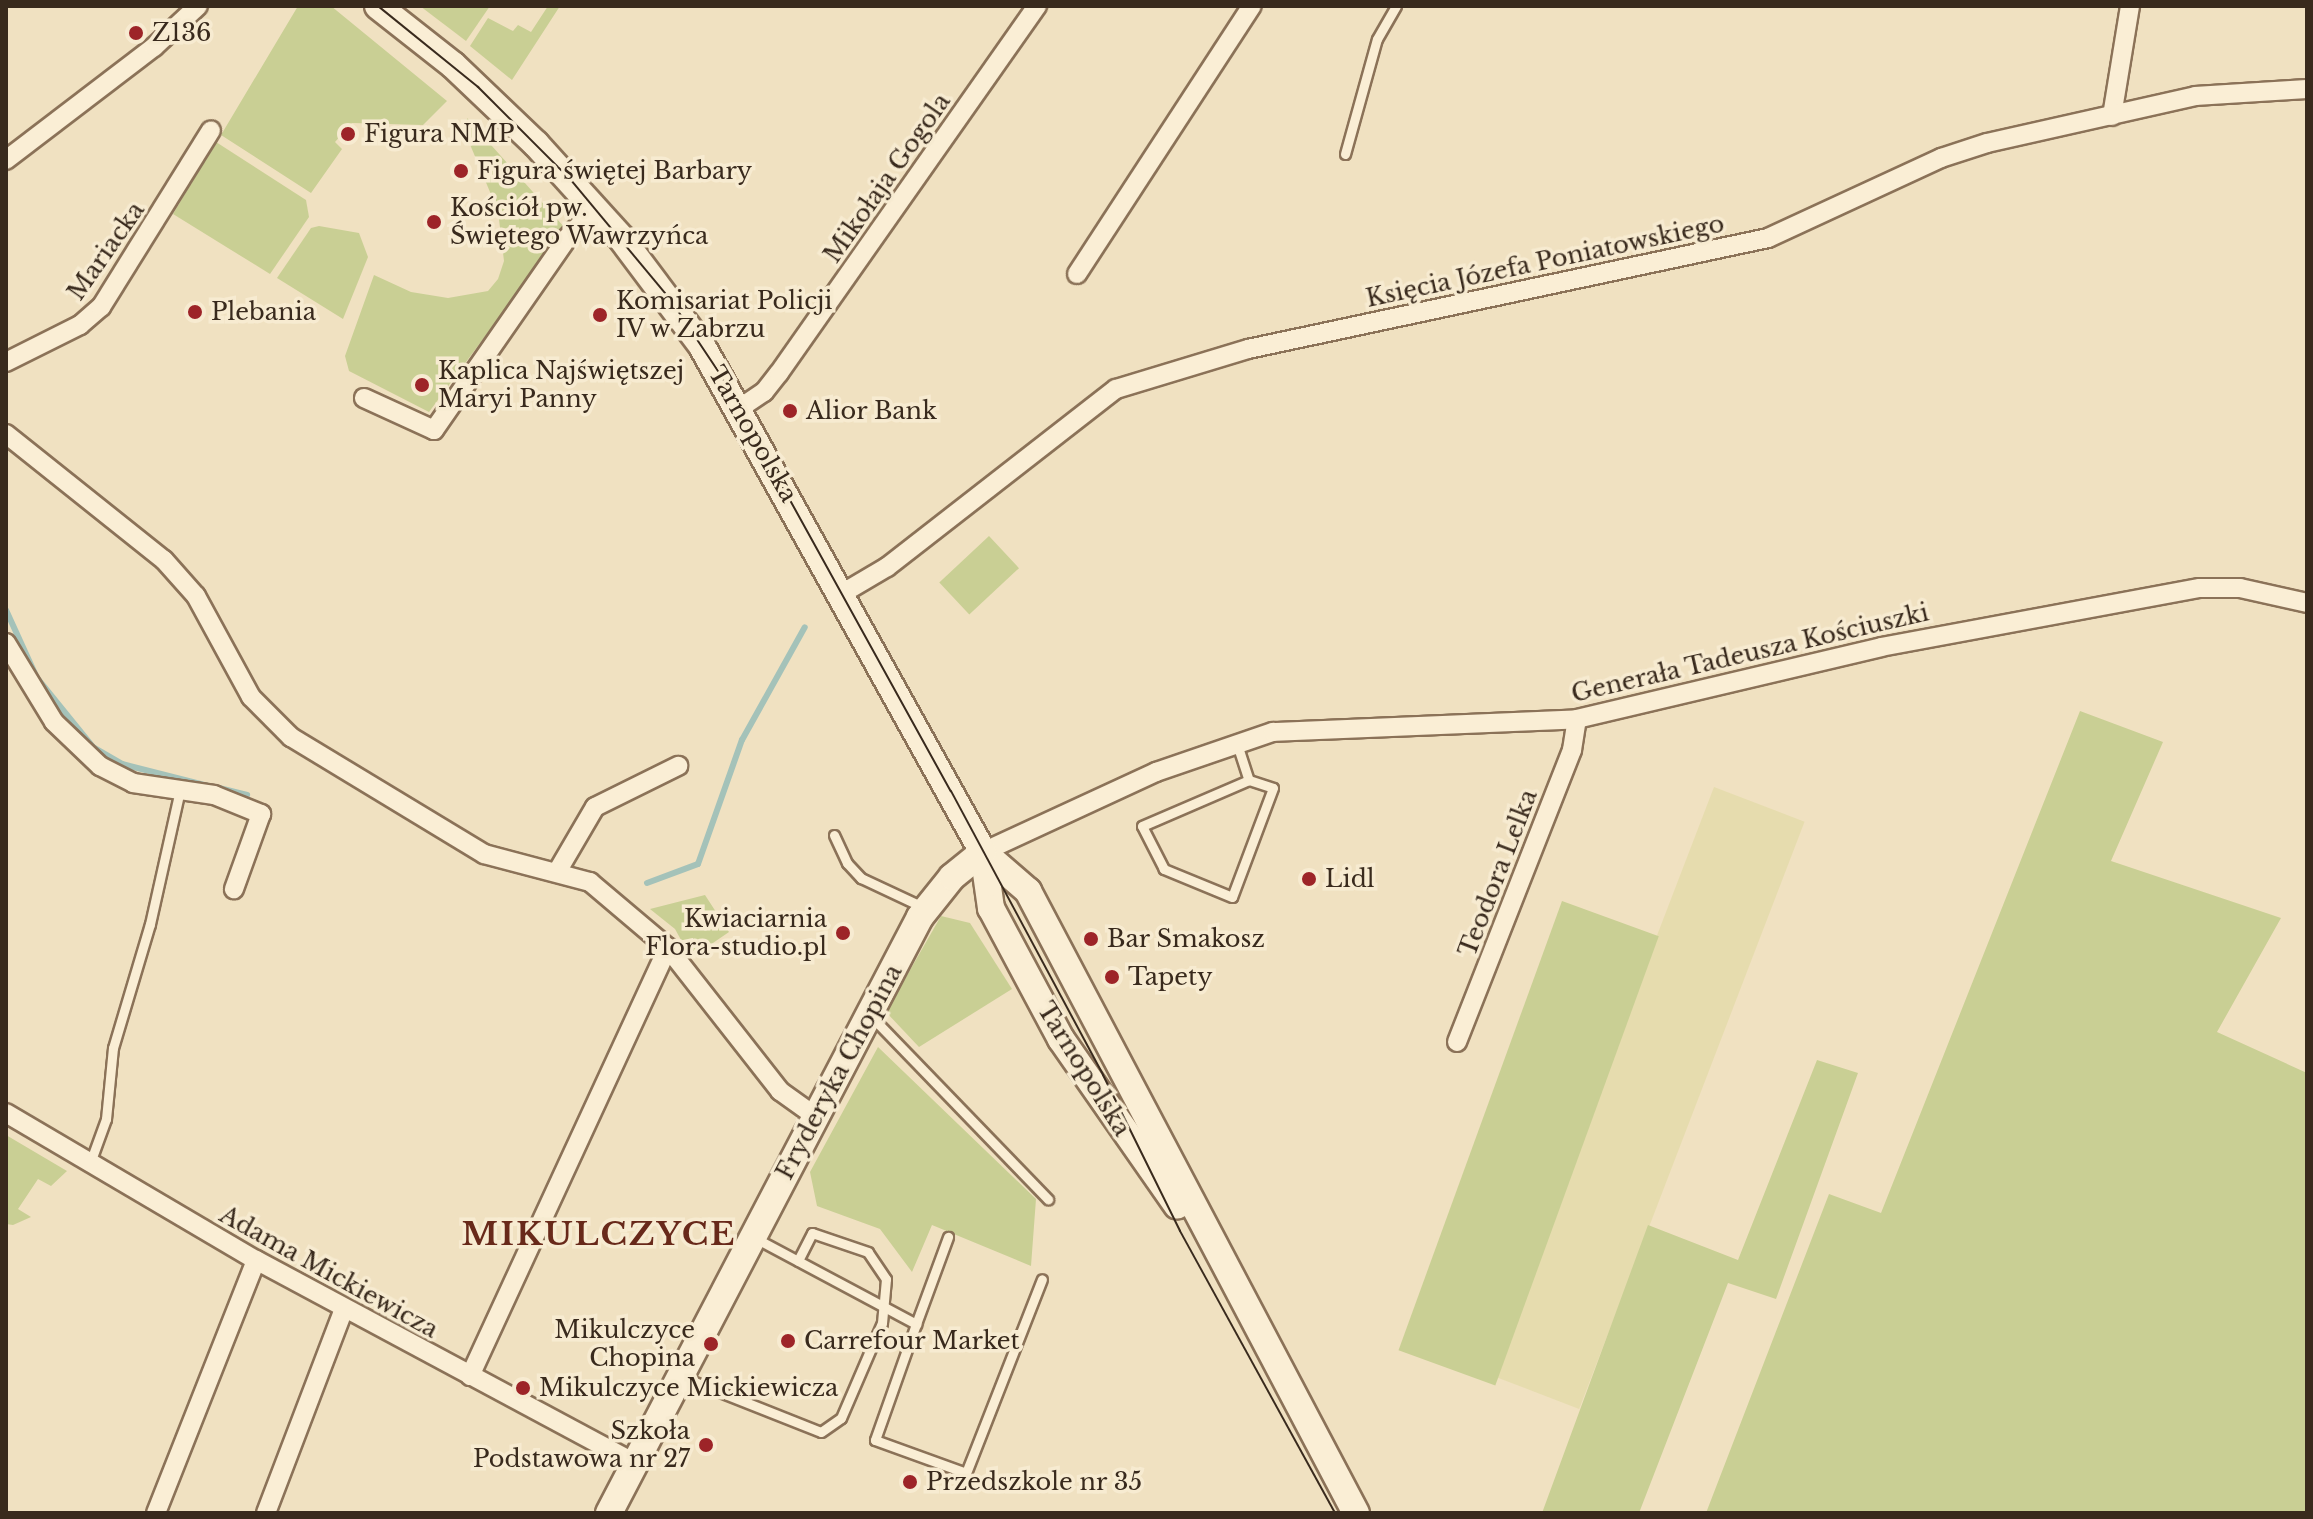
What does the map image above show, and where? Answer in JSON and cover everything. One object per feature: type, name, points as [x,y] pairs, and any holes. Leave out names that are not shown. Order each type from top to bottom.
[{"type":"main road","name":"Tarnopolska","points":[[378,6],[488,97],[596,208],[670,299],[740,408],[983,852],[991,908],[1061,1039],[1223,1268]]},
{"type":"main road","name":"Tarnopolska","points":[[983,852],[1028,891],[1352,1512]]},
{"type":"main road","name":"Fryderyka Chopina","points":[[609,1513],[925,908],[952,877],[983,852]]},
{"type":"street","points":[[6,160],[154,47],[198,6]]},
{"type":"street","name":"Mikołaja Gogola","points":[[740,408],[764,392],[779,373],[1037,6]]},
{"type":"street","points":[[1077,274],[1252,6]]},
{"type":"street","points":[[2112,116],[2130,6]]},
{"type":"street","name":"Księcia Józefa Poniatowskiego","points":[[843,593],[887,567],[1116,389],[1248,349],[1768,238],[1963,150],[2225,91],[2307,89]]},
{"type":"street","name":"Mariacka","points":[[6,362],[80,325],[101,307],[211,130]]},
{"type":"street","points":[[364,398],[434,430],[569,236],[596,208]]},
{"type":"street","points":[[6,434],[172,568],[196,596],[251,697],[291,737],[484,854],[590,882],[668,948],[780,1091],[815,1116]]},
{"type":"street","name":"Generała Tadeusza Kościuszki","points":[[983,852],[1236,741],[1307,727],[1577,719],[1881,647],[2174,591],[2240,588],[2307,603]]},
{"type":"street","points":[[6,643],[38,699],[77,747],[118,777],[181,788],[261,814],[234,889]]},
{"type":"street","name":"Teodora Lelka","points":[[1457,1042],[1572,750],[1577,719]]},
{"type":"street","points":[[557,872],[595,807],[678,766]]},
{"type":"street","points":[[470,1376],[668,948]]},
{"type":"street","name":"Adama Mickiewicza","points":[[6,1113],[256,1260],[634,1463]]},
{"type":"street","points":[[156,1513],[256,1260]]},
{"type":"street","points":[[266,1513],[344,1309]]},
{"type":"lane","points":[[1345,154],[1377,39],[1396,6]]},
{"type":"lane","points":[[1236,741],[1249,780]]},
{"type":"lane","points":[[1249,780],[1273,788],[1232,897],[1164,869],[1142,826],[1249,780]]},
{"type":"lane","points":[[90,1163],[106,1119],[113,1048],[150,924],[181,788]]},
{"type":"lane","points":[[834,835],[847,863],[861,878],[925,908]]},
{"type":"lane","points":[[869,1014],[1048,1199]]},
{"type":"lane","points":[[679,1376],[826,1432],[841,1418],[882,1323],[880,1305],[886,1279],[868,1252],[812,1233],[798,1261]]},
{"type":"lane","points":[[752,1236],[916,1324]]},
{"type":"lane","points":[[948,1237],[875,1440],[966,1473],[1042,1279]]},
{"type":"shaded area","points":[[1714,787],[1805,822],[1579,1409],[1489,1374]]},
{"type":"green space","points":[[298,6],[331,6],[447,101],[423,125],[352,123],[335,142],[342,149],[311,193],[221,135]]},
{"type":"green space","points":[[420,6],[490,6],[466,41]]},
{"type":"green space","points":[[548,6],[560,6],[512,80],[470,46],[488,18],[513,31],[518,25],[531,32]]},
{"type":"green space","points":[[467,118],[565,228],[429,412],[349,371],[345,356],[374,275],[411,292],[448,298],[488,291],[498,279],[504,261],[498,211],[466,135]]},
{"type":"green space","points":[[216,142],[306,200],[309,217],[270,274],[173,214]]},
{"type":"green space","points":[[319,226],[359,233],[368,257],[343,319],[277,278],[311,228]]},
{"type":"green space","points":[[989,536],[1019,568],[969,615],[939,582]]},
{"type":"green space","points":[[2080,711],[2163,742],[2111,861],[2281,918],[2217,1032],[2307,1073],[2307,1513],[1706,1513],[1829,1194],[1881,1213]]},
{"type":"green space","points":[[705,895],[729,932],[691,958],[675,929],[650,909]]},
{"type":"green space","points":[[1562,901],[1659,936],[1495,1385],[1399,1350]]},
{"type":"green space","points":[[941,916],[970,923],[1012,989],[919,1047],[886,1012]]},
{"type":"green space","points":[[878,1047],[1036,1199],[1031,1266],[932,1225],[912,1272],[880,1229],[817,1206],[810,1172]]},
{"type":"green space","points":[[1817,1060],[1858,1073],[1776,1299],[1728,1283],[1639,1513],[1542,1513],[1648,1225],[1738,1260]]},
{"type":"green space","points":[[6,1135],[67,1171],[51,1186],[38,1179],[18,1209],[31,1217],[13,1225],[6,1224]]},
{"type":"waterway","points":[[6,610],[37,678],[93,747],[122,764],[208,786]]},
{"type":"waterway","points":[[647,883],[698,864],[742,740],[805,627]]},
{"type":"waterway","points":[[219,788],[247,795]]},
{"type":"tram line","points":[[378,6],[478,87],[570,179],[670,299],[722,377],[951,791],[1103,1075],[1180,1231],[1335,1513]]},
{"type":"place","name":"Z136","points":[[136,33]]},
{"type":"place","name":"Figura NMP","points":[[348,134]]},
{"type":"place","name":"Figura świętej Barbary","points":[[461,171]]},
{"type":"place","name":"Kościół pw. Świętego Wawrzyńca","points":[[434,222]]},
{"type":"place","name":"Plebania","points":[[195,312]]},
{"type":"place","name":"Komisariat Policji IV w Zabrzu","points":[[600,315]]},
{"type":"place","name":"Kaplica Najświętszej Maryi Panny","points":[[422,385]]},
{"type":"place","name":"Alior Bank","points":[[790,411]]},
{"type":"place","name":"Lidl","points":[[1309,879]]},
{"type":"place","name":"Kwiaciarnia Flora-studio.pl","points":[[843,933]]},
{"type":"place","name":"Bar Smakosz","points":[[1091,939]]},
{"type":"place","name":"Tapety","points":[[1112,977]]},
{"type":"place","name":"Carrefour Market","points":[[788,1341]]},
{"type":"place","name":"Mikulczyce Chopina","points":[[711,1344]]},
{"type":"place","name":"Mikulczyce Mickiewicza","points":[[523,1388]]},
{"type":"place","name":"Szkoła Podstawowa nr 27","points":[[706,1445]]},
{"type":"place","name":"Przedszkole nr 35","points":[[910,1482]]},
{"type":"district","name":"MIKULCZYCE","points":[[599,1234]]}]
